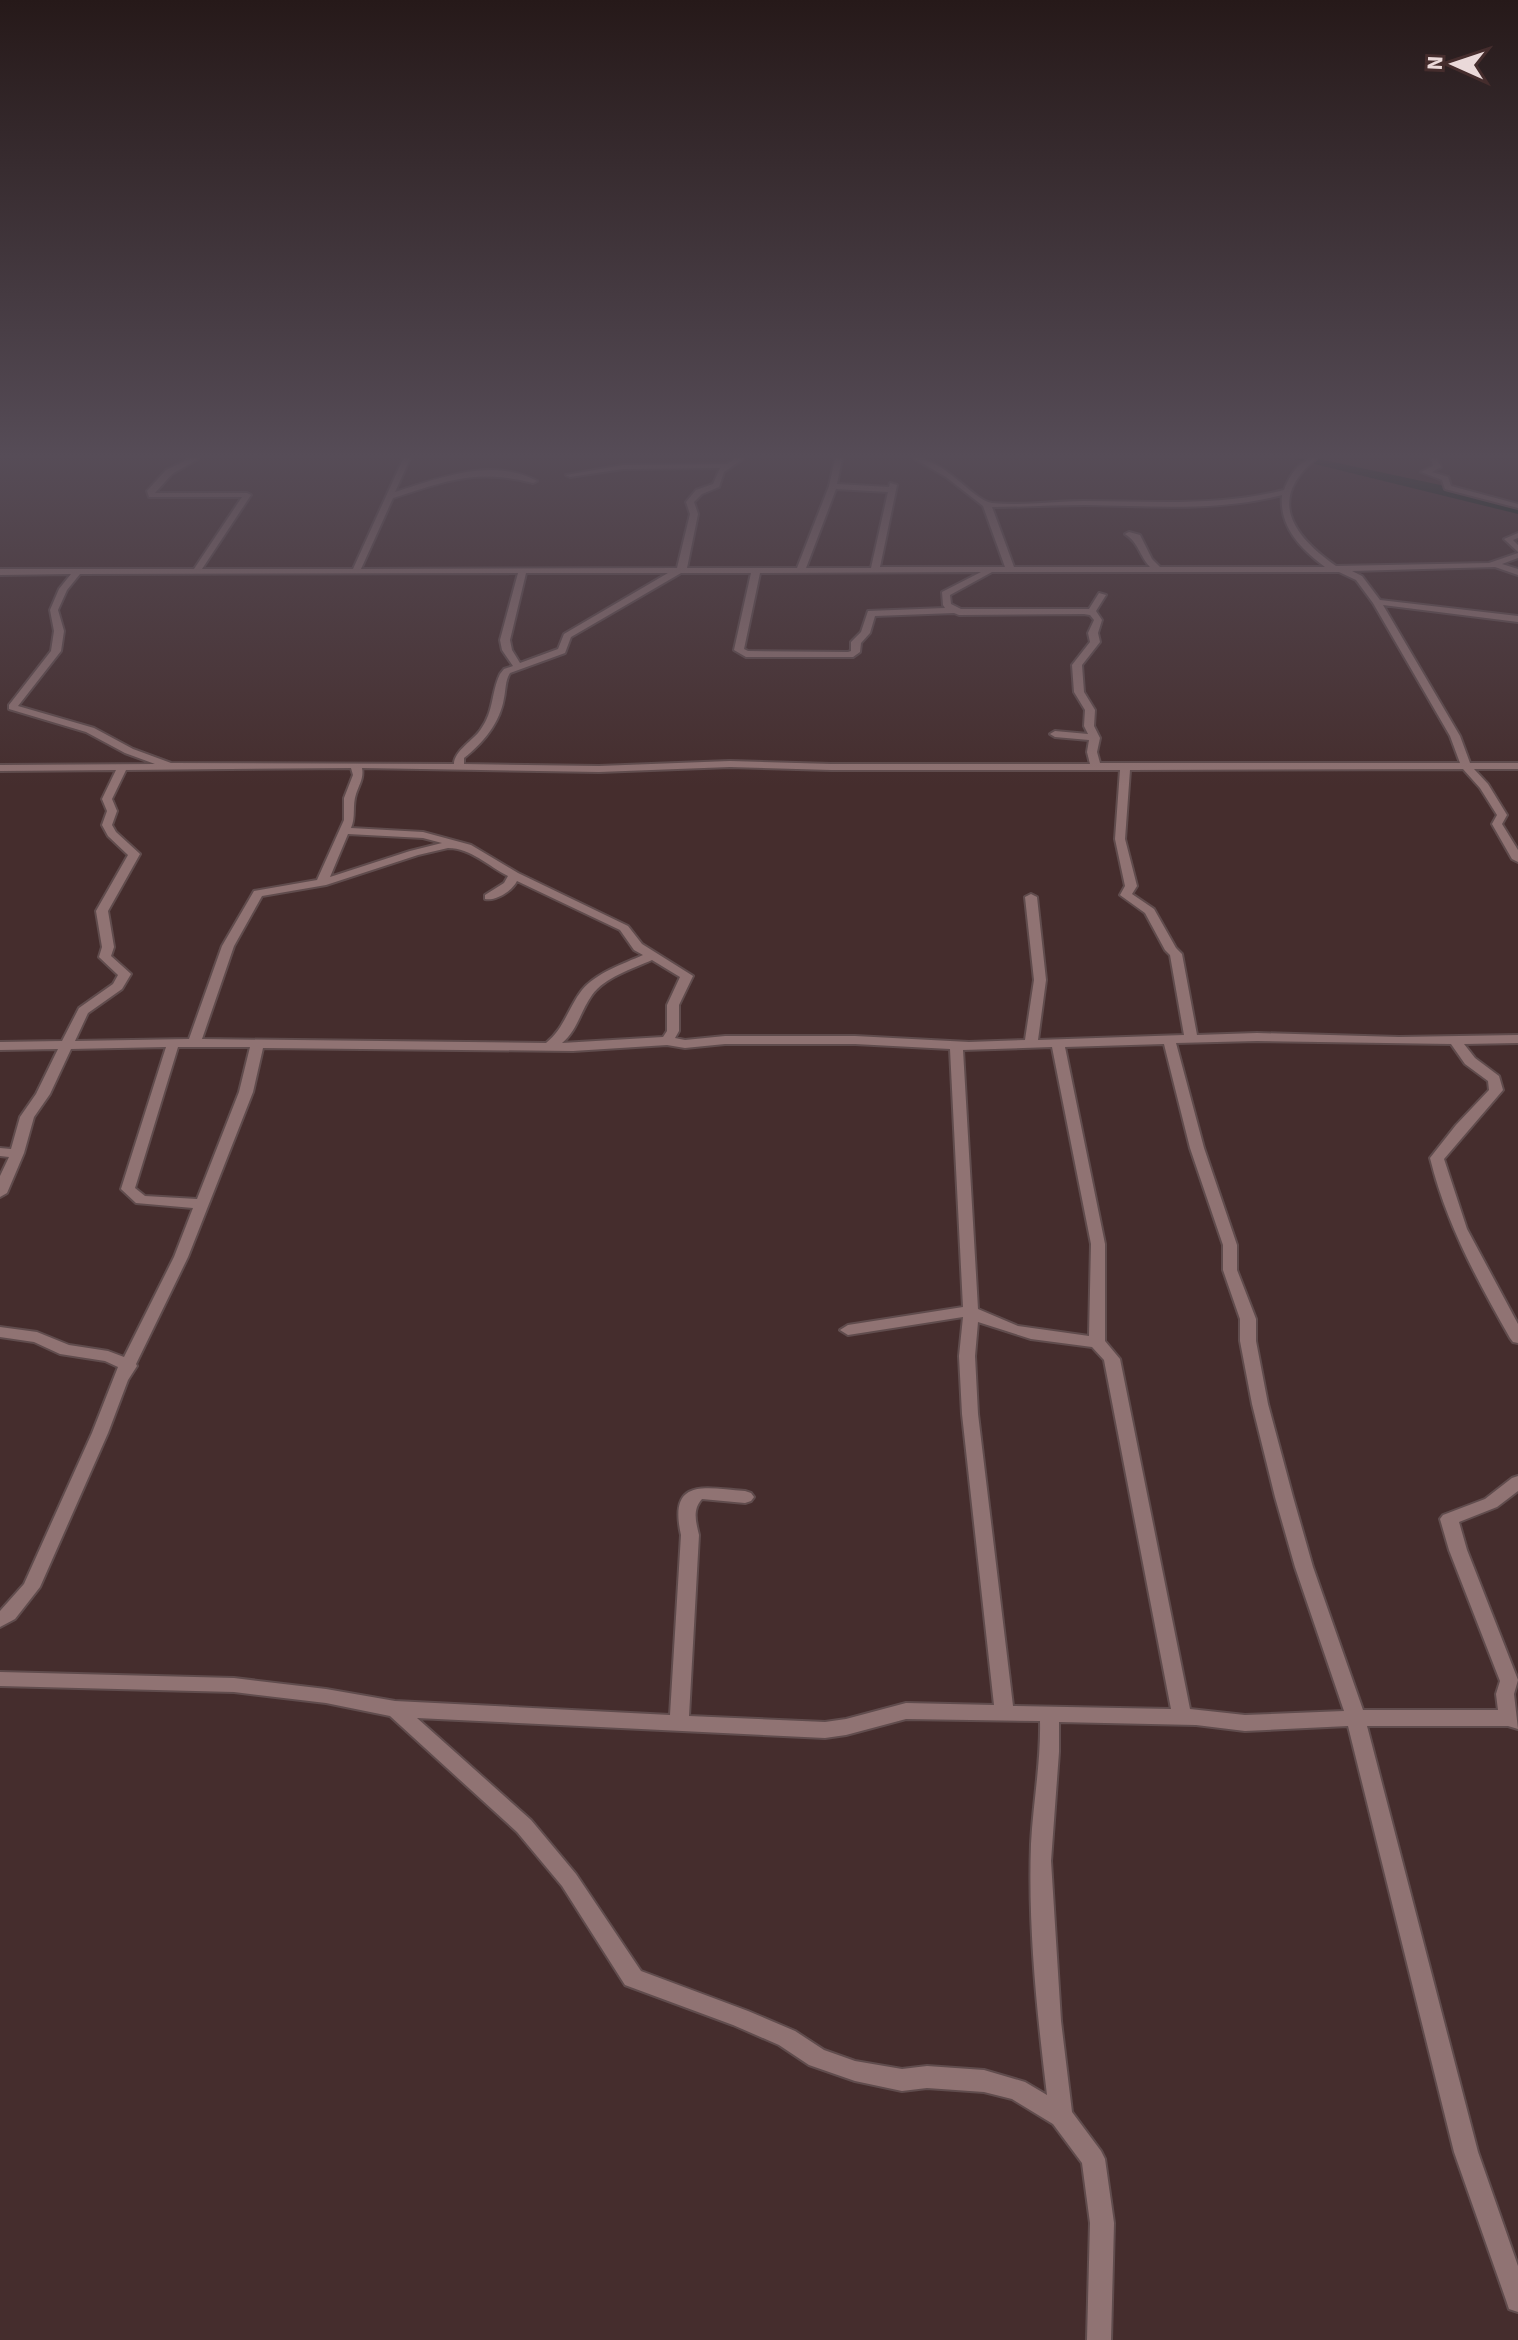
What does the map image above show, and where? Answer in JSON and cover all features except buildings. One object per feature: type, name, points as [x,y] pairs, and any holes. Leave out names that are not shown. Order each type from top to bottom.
[{"type":"street","points":[[196,572],[199,568]]},
{"type":"street","points":[[0,572],[667,568]]},
{"type":"street","points":[[459,766],[459,757],[477,744],[488,726],[499,699],[503,674],[517,665],[562,651],[567,636],[683,568]]},
{"type":"street","points":[[690,568],[990,571],[1370,568]]},
{"type":"street","points":[[1338,569],[1359,578],[1377,602],[1455,736],[1466,766],[1484,786],[1502,815],[1497,824],[1518,859]]},
{"type":"street","points":[[517,665],[507,650],[505,640],[523,570]]},
{"type":"street","points":[[756,570],[739,650],[746,654],[850,655],[855,652],[856,642],[865,633],[871,613],[953,610],[1091,613],[1098,620],[1093,633],[1095,642],[1077,665],[1079,692],[1090,710],[1089,726],[1095,738],[1092,752],[1096,766]]},
{"type":"street","points":[[953,610],[947,605],[945,594],[990,571]]},
{"type":"street","points":[[77,572],[63,589],[54,610],[59,631],[56,651],[9,710],[90,730],[136,754],[174,766]]},
{"type":"street","points":[[1091,613],[1102,595]]},
{"type":"street","points":[[1377,602],[1518,619]]},
{"type":"street","points":[[1055,734],[1095,738]]},
{"type":"street","points":[[0,768],[356,765],[1518,766]]},
{"type":"street","points":[[322,883],[349,820],[349,798],[358,775],[356,765]]},
{"type":"street","points":[[1125,766],[1120,839],[1131,886],[1126,895],[1150,911],[1176,954],[1191,1039]]},
{"type":"street","points":[[0,1193],[17,1153],[27,1117],[43,1094],[83,1011],[118,986],[125,974],[105,957],[108,947],[102,911],[134,854],[112,834],[107,825],[112,811],[107,799],[122,768]]},
{"type":"street","points":[[345,831],[423,835],[456,844],[624,928],[634,943],[687,977],[673,1005],[673,1031],[667,1041]]},
{"type":"street","points":[[194,1043],[205,1006],[237,926],[258,893],[322,883],[436,847],[456,844]]},
{"type":"street","points":[[489,897],[509,885],[514,875]]},
{"type":"street","points":[[1031,897],[1040,980],[1031,1043]]},
{"type":"street","points":[[550,1046],[563,1036],[588,991],[613,973],[651,956]]},
{"type":"street","points":[[0,1046],[194,1043],[257,1046],[550,1046],[667,1041],[685,1044],[725,1040],[855,1040],[956,1045],[1257,1037],[1518,1039]]},
{"type":"street","points":[[1169,1040],[1197,1148],[1230,1245],[1230,1270],[1248,1319],[1248,1341],[1260,1404],[1284,1497],[1304,1567],[1356,1718],[1462,2139],[1518,2300]]},
{"type":"street","points":[[1455,1040],[1470,1061],[1494,1079],[1496,1090],[1481,1110],[1462,1125],[1447,1150],[1437,1158],[1440,1175],[1464,1240],[1518,1338]]},
{"type":"street","points":[[1058,1043],[1098,1244],[1097,1342],[1112,1359],[1182,1717]]},
{"type":"street","points":[[173,1044],[128,1189],[141,1200],[200,1204]]},
{"type":"street","points":[[956,1045],[970,1311],[967,1356],[970,1414],[1004,1714]]},
{"type":"street","points":[[0,1620],[9,1614],[31,1587],[181,1257],[246,1092],[257,1046]]},
{"type":"street","points":[[0,1152],[17,1153]]},
{"type":"street","points":[[848,1330],[970,1311],[992,1325],[1041,1336],[1097,1342]]},
{"type":"street","points":[[0,1332],[37,1337],[66,1350],[108,1356],[129,1366]]},
{"type":"street","points":[[0,1679],[234,1685],[326,1696],[395,1709],[825,1730],[846,1728],[883,1714],[906,1711],[1182,1717],[1245,1723],[1356,1718],[1513,1719],[1505,1694],[1509,1681],[1449,1519],[1491,1503],[1518,1482]]},
{"type":"street","points":[[679,1723],[690,1535],[685,1510],[698,1493],[745,1497]]},
{"type":"street","points":[[395,1709],[524,1826],[569,1880],[633,1978],[740,2018],[787,2038],[817,2058],[855,2071],[902,2080],[927,2077],[984,2081],[1017,2090],[1061,2116],[1093,2159],[1102,2223],[1099,2340]]},
{"type":"street","points":[[1049,1716],[1051,1745],[1042,1809],[1041,1860],[1048,1992],[1061,2116]]}]
